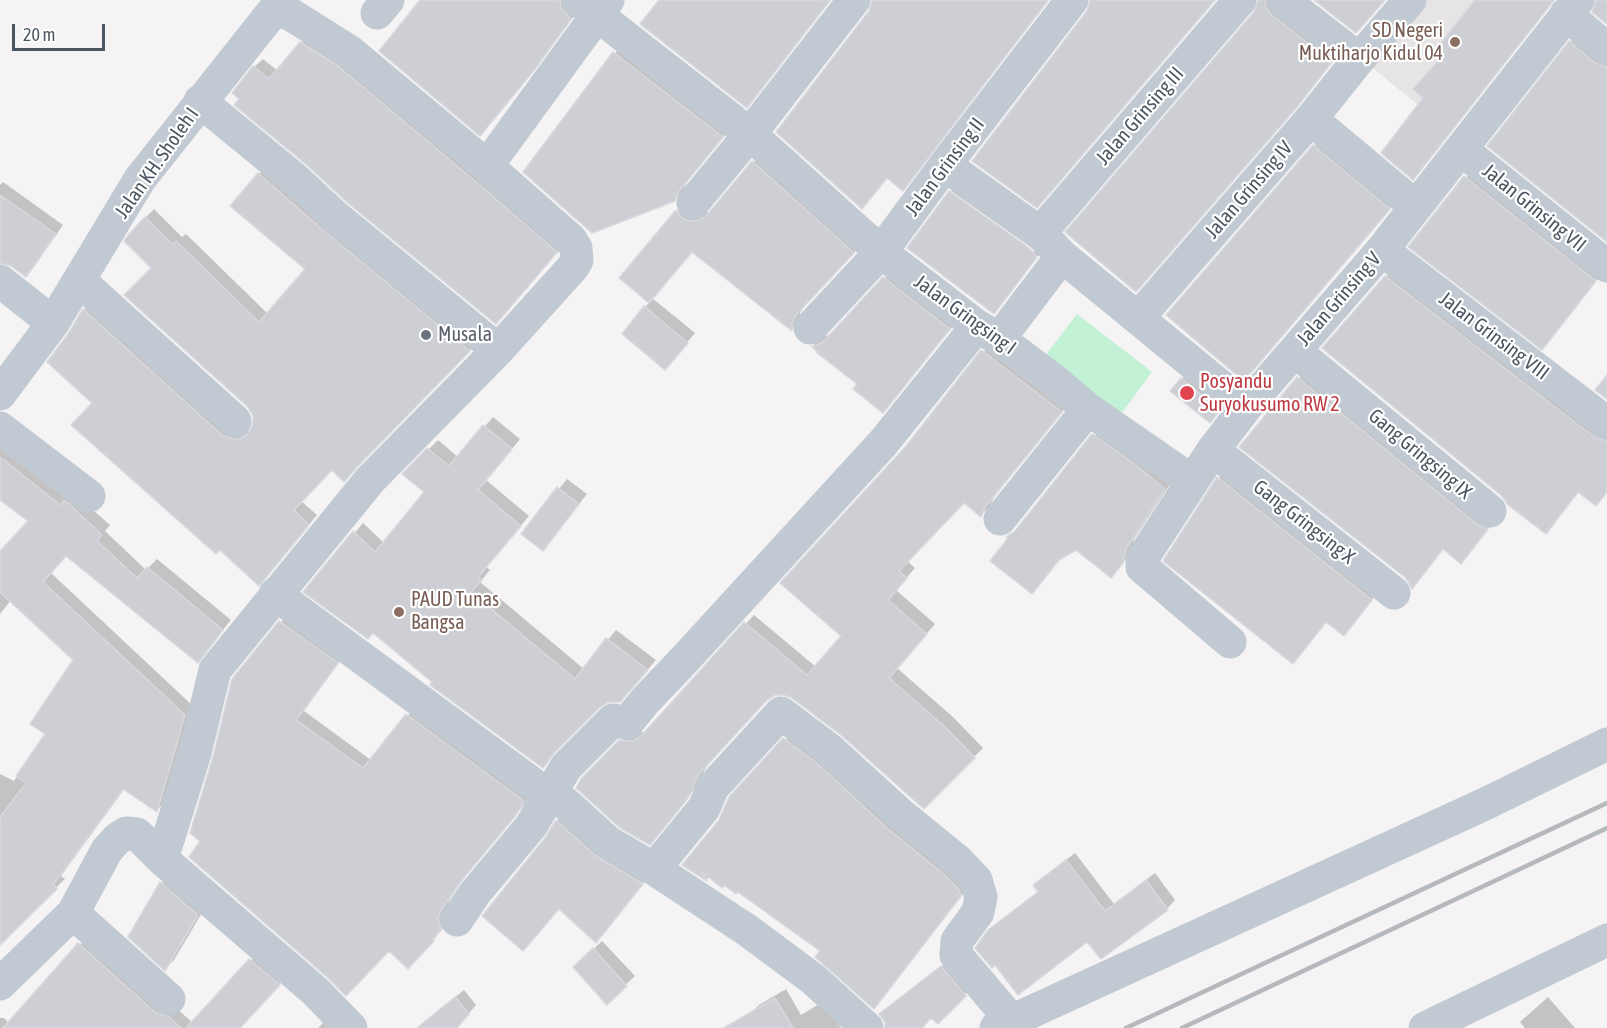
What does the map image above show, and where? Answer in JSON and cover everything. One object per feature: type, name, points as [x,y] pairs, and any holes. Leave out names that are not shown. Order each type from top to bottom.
[{"type":"street","points":[[693,203],[854,0]]},
{"type":"street","name":"Jalan Grinsing II","points":[[810,328],[881,252],[1072,0]]},
{"type":"street","name":"Jalan Grinsing III","points":[[988,333],[1051,244],[1240,0]]},
{"type":"street","points":[[1282,0],[1359,59]]},
{"type":"street","name":"Jalan Grinsing IV","points":[[1137,318],[1311,119],[1410,0]]},
{"type":"street","points":[[162,859],[195,753],[215,670],[370,480],[498,350],[573,267],[578,254],[571,240],[487,166],[594,5]]},
{"type":"street","name":"Jalan Gringsing I","points":[[594,5],[750,134],[881,252],[1055,381],[1088,409],[1192,481]]},
{"type":"street","points":[[1572,7],[1607,49]]},
{"type":"street","name":"Jalan Grinsing V","points":[[1230,642],[1142,567],[1142,559],[1213,450],[1246,407],[1382,250],[1572,7]]},
{"type":"street","name":"Jalan KH. Sholeh I","points":[[0,394],[53,323],[140,179],[274,10],[290,14],[349,51],[487,166]]},
{"type":"street","points":[[200,101],[295,179],[336,217],[498,350]]},
{"type":"street","points":[[1311,119],[1415,206]]},
{"type":"street","name":"Jalan Grinsing VII","points":[[1462,150],[1607,266]]},
{"type":"street","points":[[945,165],[1051,244],[1246,407]]},
{"type":"street","name":"Jalan Grinsing VIII","points":[[1382,250],[1607,423]]},
{"type":"street","points":[[80,280],[235,421]]},
{"type":"street","points":[[0,281],[53,323]]},
{"type":"street","points":[[457,920],[475,893],[531,826],[566,767],[613,720],[627,723],[894,430],[988,333]]},
{"type":"street","name":"Gang Gringsing IX","points":[[1295,351],[1490,512]]},
{"type":"street","points":[[1000,519],[1088,409]]},
{"type":"street","points":[[0,428],[89,496]]},
{"type":"street","name":"Gang Gringsing X","points":[[1213,450],[1394,594]]},
{"type":"street","points":[[275,594],[548,795],[565,803],[608,842],[747,930],[813,979],[867,1028]]},
{"type":"street","points":[[654,869],[704,808],[713,787],[781,713],[830,750],[899,813],[958,861],[976,880],[981,897],[978,912],[957,941],[956,955],[1004,1024],[1485,804],[1607,744]]},
{"type":"street","points":[[0,984],[73,913],[107,850],[117,839],[126,833],[137,834],[162,859],[315,991],[351,1028]]},
{"type":"street","points":[[73,913],[170,999]]},
{"type":"street","points":[[1425,1028],[1607,940]]},
{"type":"shaded area","name":"SD Negeri Muktiharjo Kidul 04","points":[[1423,0],[1555,0],[1450,131],[1370,66]]},
{"type":"green space","points":[[1077,314],[1152,372],[1121,414],[1045,356]]},
{"type":"building","points":[[420,0],[560,0],[561,8],[571,19],[535,69],[480,136],[379,51]]},
{"type":"building","points":[[659,0],[830,0],[747,108],[640,24]]},
{"type":"building","points":[[872,0],[1048,0],[903,191],[887,178],[862,209],[776,132],[869,11]]},
{"type":"building","points":[[1090,0],[1215,0],[1037,208],[972,161],[1087,11]]},
{"type":"building","points":[[1258,0],[1265,0],[1266,8],[1272,15],[1332,62],[1297,107],[1136,292],[1065,232],[1254,12]]},
{"type":"building","points":[[1314,0],[1385,0],[1356,33]]},
{"type":"building","name":"SD Negeri Muktiharjo Kidul 04","points":[[1475,0],[1554,0],[1413,180],[1381,153],[1423,98],[1413,89],[1445,53],[1438,47]]},
{"type":"building","points":[[1596,0],[1607,0],[1607,24],[1592,12]]},
{"type":"building","points":[[1569,41],[1595,63],[1607,67],[1607,242],[1487,146]]},
{"type":"building","points":[[300,42],[338,66],[557,252],[496,324],[348,203],[307,165],[234,105],[239,99],[232,93],[253,66],[269,79]]},
{"type":"building","points":[[613,52],[723,137],[679,191],[675,201],[592,233],[523,172]]},
{"type":"building","points":[[1313,145],[1390,209],[1244,381],[1166,315]]},
{"type":"building","points":[[752,161],[854,253],[796,315],[792,323],[792,331],[692,252],[649,303],[619,278],[676,210],[682,218],[689,221],[700,220],[707,215]]},
{"type":"building","points":[[258,173],[324,231],[470,351],[344,482],[332,470],[294,510],[309,525],[259,586],[220,550],[216,554],[71,425],[92,403],[47,362],[83,309],[222,435],[240,439],[248,434],[253,424],[253,415],[248,407],[124,295],[151,268],[124,241],[145,217],[173,245],[176,241],[259,322],[305,269],[230,206]]},
{"type":"building","points":[[1464,176],[1596,281],[1542,350],[1408,247]]},
{"type":"building","points":[[949,191],[1028,247],[1037,257],[994,314],[907,248]]},
{"type":"building","points":[[0,195],[56,234],[26,277],[11,266],[0,263]]},
{"type":"building","points":[[1385,276],[1596,438],[1607,441],[1607,492],[1596,506],[1578,492],[1546,534],[1508,505],[1502,496],[1322,348]]},
{"type":"building","points":[[883,277],[950,329],[883,413],[853,389],[857,384],[811,346],[824,341]]},
{"type":"building","points":[[644,306],[688,343],[665,370],[622,334]]},
{"type":"building","points":[[981,350],[1062,412],[985,507],[981,517],[964,503],[899,571],[907,578],[888,600],[927,634],[889,678],[945,727],[975,758],[924,809],[841,735],[792,698],[775,695],[767,700],[699,774],[688,798],[650,845],[619,827],[576,788],[581,779],[619,740],[633,741],[642,735],[744,622],[807,675],[841,636],[780,583],[907,445]]},
{"type":"building","points":[[1607,375],[1607,399],[1595,390]]},
{"type":"building","points":[[1297,377],[1478,525],[1488,529],[1461,564],[1443,549],[1412,589],[1406,578],[1239,447]]},
{"type":"building","points":[[1181,378],[1220,410],[1210,423],[1170,391]]},
{"type":"building","points":[[483,425],[512,449],[478,490],[521,526],[478,577],[482,580],[471,592],[575,679],[606,638],[648,670],[620,702],[608,702],[600,707],[553,754],[543,768],[430,685],[432,682],[373,633],[368,639],[303,592],[353,531],[375,552],[424,492],[402,474],[427,448],[449,466]]},
{"type":"building","points":[[1092,434],[1165,489],[1126,549],[1123,563],[1111,578],[1076,550],[1059,560],[1032,594],[990,561],[1008,538],[1006,537],[1015,531]]},
{"type":"building","points":[[0,457],[60,505],[64,501],[68,503],[102,535],[97,541],[137,578],[147,567],[223,630],[198,663],[66,556],[43,582],[185,715],[157,812],[123,789],[53,885],[57,889],[0,945],[0,817],[26,783],[16,776],[45,734],[30,724],[73,660],[0,592],[0,551],[28,521],[0,500]]},
{"type":"building","points":[[1217,477],[1372,600],[1344,636],[1326,622],[1293,664],[1163,561]]},
{"type":"building","points":[[557,487],[579,504],[543,551],[521,534]]},
{"type":"building","points":[[279,621],[338,663],[296,720],[363,768],[406,714],[524,801],[516,815],[461,881],[441,910],[438,919],[441,929],[434,941],[408,969],[389,951],[346,996],[189,857],[200,841],[190,833],[213,757],[232,679]]},
{"type":"building","points":[[783,738],[818,764],[887,828],[945,875],[959,890],[961,896],[874,1009],[815,957],[820,951],[738,892],[736,894],[724,885],[722,888],[701,871],[707,881],[682,865],[719,820],[729,797]]},
{"type":"building","points":[[556,820],[596,856],[643,884],[596,943],[559,909],[523,951],[482,916],[545,838]]},
{"type":"building","points":[[1066,860],[1105,911],[1146,880],[1168,910],[1101,959],[1087,942],[1018,995],[995,965],[992,968],[975,948],[988,930],[1038,892],[1033,885]]},
{"type":"building","points":[[160,882],[198,915],[165,971],[128,937]]},
{"type":"building","points":[[78,943],[156,1013],[169,1017],[181,1028],[3,1028]]},
{"type":"building","points":[[593,948],[627,986],[607,1005],[573,967]]},
{"type":"building","points":[[249,959],[280,985],[240,1028],[186,1028]]},
{"type":"building","points":[[941,966],[966,996],[938,1024],[931,1018],[922,1028],[885,1028],[885,1022],[879,1014]]},
{"type":"building","points":[[455,997],[469,1014],[457,1028],[417,1028]]},
{"type":"building","points":[[775,998],[793,1028],[724,1028]]},
{"type":"railway","points":[[1126,1028],[1607,803]]},
{"type":"railway","points":[[1182,1028],[1607,828]]},
{"type":"place","name":"SD Negeri Muktiharjo Kidul 04","points":[[1455,42]]},
{"type":"place","name":"Musala","points":[[426,335]]},
{"type":"place","name":"Posyandu Suryokusumo RW 2","points":[[1187,393]]},
{"type":"place","name":"PAUD Tunas Bangsa","points":[[399,612]]}]
